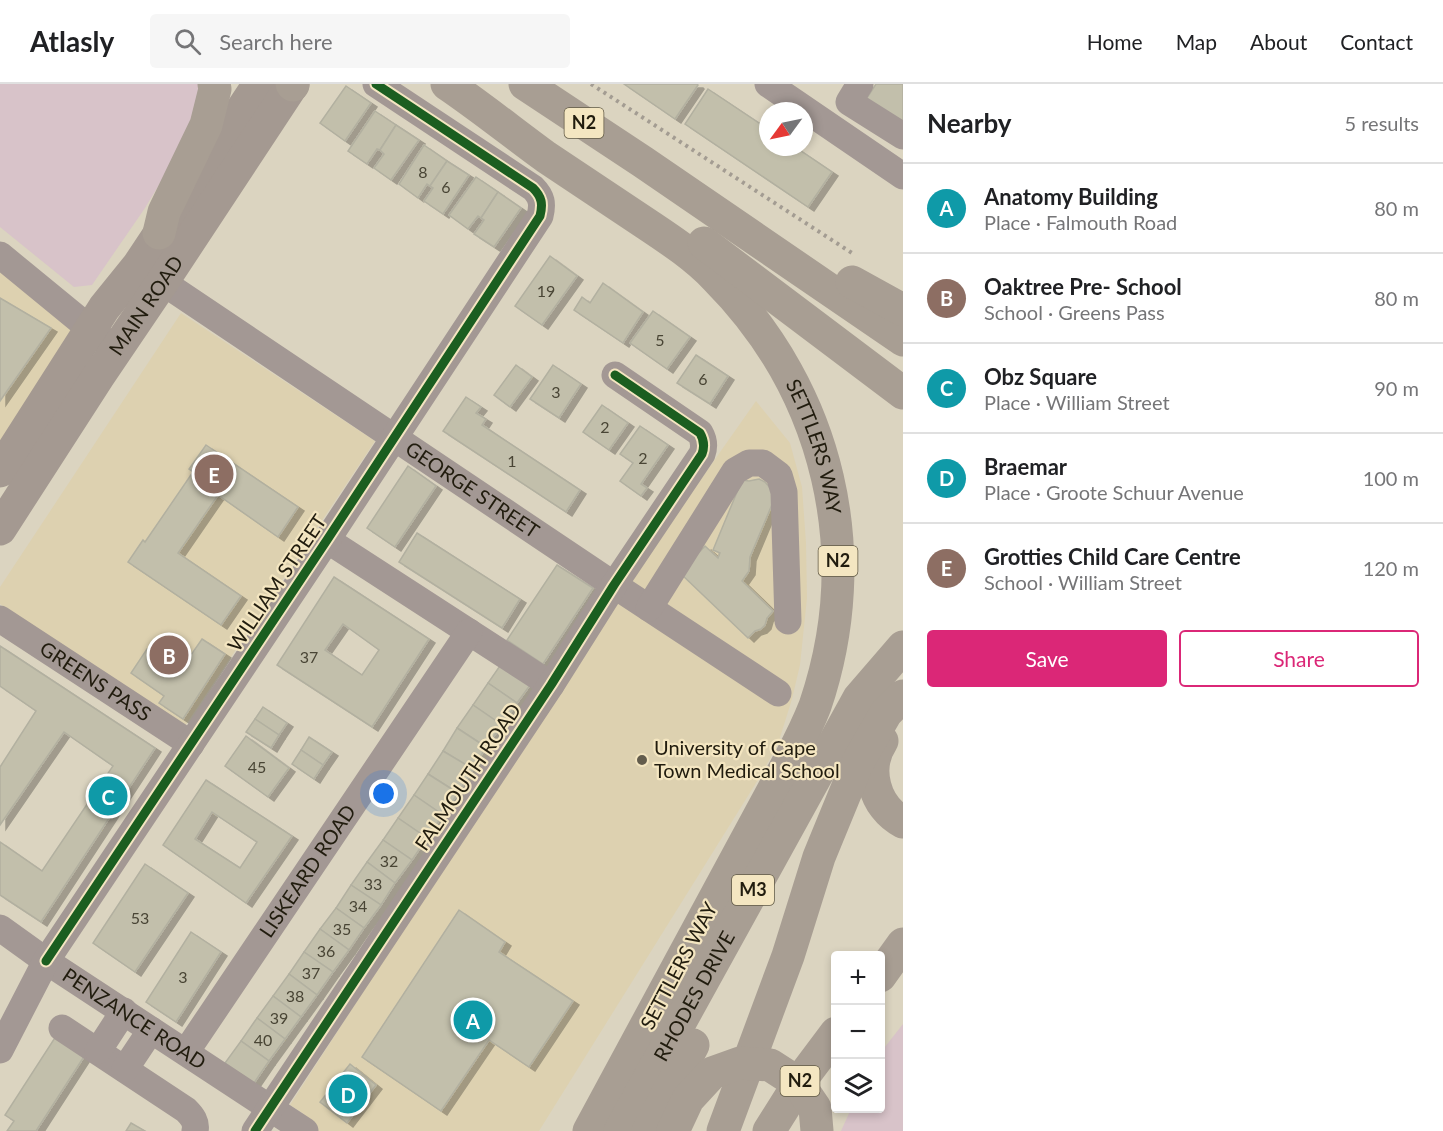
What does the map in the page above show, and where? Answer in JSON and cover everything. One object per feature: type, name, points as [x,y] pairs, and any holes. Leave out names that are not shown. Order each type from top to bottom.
[{"type":"highway","points":[[159,233],[164,212],[206,125],[215,89],[214,84]]},
{"type":"highway","name":"N2","points":[[525,84],[903,340]]},
{"type":"highway","points":[[455,89],[554,141],[702,242],[903,393]]},
{"type":"highway","name":"SETTLERS WAY","points":[[455,89],[545,156],[679,246],[715,276],[735,297],[767,338],[806,410],[823,458],[834,515],[837,548],[837,600],[829,653],[814,707],[785,770],[589,1131]]},
{"type":"highway","points":[[762,245],[830,270],[903,310]]},
{"type":"highway","points":[[648,1131],[899,651]]},
{"type":"highway","name":"RHODES DRIVE","points":[[620,1131],[859,698],[899,651]]},
{"type":"highway","points":[[723,1131],[788,956],[819,857],[858,762],[886,713],[903,696]]},
{"type":"highway","points":[[903,702],[873,760],[873,780],[882,803],[903,822]]},
{"type":"highway","points":[[885,969],[903,944]]},
{"type":"highway","points":[[706,1131],[788,956]]},
{"type":"highway","points":[[885,981],[903,968]]},
{"type":"highway","name":"N2","points":[[769,1131],[802,1077],[831,1039]]},
{"type":"highway","points":[[673,1131],[688,1099],[712,1073],[740,1063],[770,1065],[798,1083],[815,1108],[818,1131]]},
{"type":"main road","name":"MAIN ROAD","points":[[0,471],[104,308],[150,274],[159,233],[193,209],[207,163],[259,84]]},
{"type":"main road","name":"MAIN ROAD","points":[[0,529],[116,350],[150,274],[193,209],[292,84]]},
{"type":"street","name":"WILLIAM STREET","points":[[0,1050],[46,961],[327,540],[335,510],[395,437],[536,223],[542,206],[540,196],[533,188],[376,84]]},
{"type":"street","points":[[768,84],[903,176]]},
{"type":"street","points":[[860,84],[849,102],[903,136]]},
{"type":"street","points":[[0,255],[116,350]]},
{"type":"street","name":"GEORGE STREET","points":[[150,274],[307,391],[395,437],[778,693]]},
{"type":"street","name":"FALMOUTH ROAD","points":[[255,1131],[702,454],[704,440],[694,427],[615,375]]},
{"type":"street","points":[[649,608],[735,471],[749,463],[763,463],[779,475],[784,492],[788,621]]},
{"type":"street","points":[[327,540],[551,685]]},
{"type":"street","name":"GREENS PASS","points":[[0,619],[191,744]]},
{"type":"street","name":"LISKEARD ROAD","points":[[186,1052],[469,632]]},
{"type":"street","name":"PENZANCE ROAD","points":[[0,928],[46,961],[305,1131]]},
{"type":"street","points":[[98,1051],[124,1011]]},
{"type":"street","points":[[62,1028],[186,1110],[193,1118],[195,1131]]},
{"type":"street","points":[[125,1069],[151,1029]]},
{"type":"path","points":[[591,84],[861,259]]},
{"type":"shaded area","points":[[0,84],[203,84],[202,102],[171,165],[145,208],[92,285],[74,287],[0,227]]},
{"type":"shaded area","points":[[0,255],[91,330],[0,471]]},
{"type":"shaded area","points":[[181,313],[375,441],[183,729],[0,604],[0,587]]},
{"type":"shaded area","name":"University of Cape Town Medical School","points":[[756,401],[790,443],[802,487],[807,598],[800,665],[792,699],[778,744],[761,775],[539,1131],[293,1131],[304,1114],[290,1105],[616,600]]},
{"type":"shaded area","points":[[903,1024],[903,1131],[841,1131],[849,1113],[885,1113],[885,1047]]},
{"type":"building","points":[[624,84],[697,84],[698,85],[675,119]]},
{"type":"building","points":[[876,84],[903,84],[903,126],[861,107]]},
{"type":"building","points":[[346,86],[371,103],[345,141],[320,123]]},
{"type":"building","points":[[708,89],[759,123],[759,156],[808,156],[832,172],[808,207],[685,124]]},
{"type":"building","points":[[375,111],[396,125],[380,150],[377,149],[367,164],[348,151]]},
{"type":"building","points":[[396,125],[419,140],[391,180],[374,168],[384,154],[380,150]]},
{"type":"building","points":[[424,145],[447,161],[430,186],[427,184],[418,198],[399,184]]},
{"type":"building","points":[[447,161],[469,175],[443,214],[424,201],[433,188],[430,186]]},
{"type":"building","points":[[476,177],[498,192],[481,218],[478,216],[468,229],[449,215]]},
{"type":"building","points":[[498,192],[521,208],[494,247],[474,234],[484,220],[481,218]]},
{"type":"building","points":[[550,256],[577,276],[542,325],[515,306]]},
{"type":"building","points":[[603,283],[643,312],[623,343],[574,310],[582,297],[590,303]]},
{"type":"building","points":[[0,298],[51,328],[0,401]]},
{"type":"building","points":[[653,311],[690,337],[667,369],[630,343]]},
{"type":"building","points":[[696,355],[728,376],[710,404],[677,383]]},
{"type":"building","points":[[516,365],[532,377],[510,407],[494,395]]},
{"type":"building","points":[[553,365],[581,384],[559,418],[530,399]]},
{"type":"building","points":[[466,397],[481,407],[476,413],[486,419],[482,425],[580,490],[566,512],[443,431]]},
{"type":"building","points":[[602,405],[628,423],[609,450],[583,432]]},
{"type":"building","points":[[640,426],[668,445],[641,484],[647,488],[641,496],[620,481],[633,463],[620,454]]},
{"type":"building","points":[[206,445],[298,507],[278,537],[218,495],[178,553],[241,596],[221,625],[128,562],[143,540],[145,542],[193,472],[189,469]]},
{"type":"building","points":[[408,466],[436,486],[395,547],[367,528]]},
{"type":"building","points":[[759,479],[765,482],[776,495],[750,557],[749,571],[742,581],[773,611],[765,625],[748,638],[680,573],[705,546],[718,558],[720,553],[713,550],[742,480]]},
{"type":"building","points":[[417,533],[520,599],[502,628],[399,562]]},
{"type":"building","points":[[557,565],[593,588],[543,664],[507,640]]},
{"type":"building","points":[[334,577],[429,639],[372,727],[277,665]],"holes":[[[343,624],[379,650],[362,675],[325,650]]]},
{"type":"building","points":[[202,639],[225,654],[183,719],[159,703],[164,696],[131,673],[147,649],[180,671]]},
{"type":"building","points":[[0,646],[155,748],[41,922],[0,895],[0,842],[42,871],[113,766],[64,732],[0,825],[0,767],[36,711],[0,686]]},
{"type":"building","points":[[504,660],[533,681],[517,703],[488,683]]},
{"type":"building","points":[[488,683],[517,703],[502,725],[473,705]]},
{"type":"building","points":[[473,705],[502,725],[486,747],[457,728]]},
{"type":"building","points":[[263,707],[287,723],[279,735],[255,719]]},
{"type":"building","points":[[255,719],[279,735],[271,748],[246,732]]},
{"type":"building","points":[[457,728],[486,747],[473,769],[443,751]]},
{"type":"building","points":[[246,736],[289,768],[268,797],[225,766]]},
{"type":"building","points":[[309,737],[332,752],[323,765],[301,750]]},
{"type":"building","points":[[301,750],[323,765],[314,779],[292,764]]},
{"type":"building","points":[[443,751],[473,769],[458,793],[428,774]]},
{"type":"building","points":[[428,774],[458,793],[443,815],[414,795]]},
{"type":"building","points":[[206,780],[292,836],[246,903],[163,845]],"holes":[[[212,812],[257,842],[240,868],[195,839]]]},
{"type":"building","points":[[414,795],[443,815],[427,838],[398,818]]},
{"type":"building","points":[[398,818],[427,838],[412,860],[383,840]]},
{"type":"building","points":[[383,840],[412,860],[395,883],[367,862]]},
{"type":"building","points":[[367,862],[395,883],[381,905],[351,885]]},
{"type":"building","points":[[145,864],[188,893],[135,972],[93,943]]},
{"type":"building","points":[[351,885],[381,905],[364,928],[336,908]]},
{"type":"building","points":[[336,908],[364,928],[349,950],[320,929]]},
{"type":"building","points":[[459,910],[505,942],[499,952],[573,1001],[529,1067],[489,1040],[441,1111],[362,1057]]},
{"type":"building","points":[[320,929],[349,950],[333,972],[304,952]]},
{"type":"building","points":[[191,932],[221,952],[176,1022],[146,1002]]},
{"type":"building","points":[[304,952],[333,972],[317,995],[289,974]]},
{"type":"building","points":[[289,974],[317,995],[301,1017],[273,996]]},
{"type":"building","points":[[273,996],[301,1017],[285,1039],[257,1018]]},
{"type":"building","points":[[257,1018],[285,1039],[269,1061],[241,1041]]},
{"type":"building","points":[[58,1033],[87,1052],[36,1131],[7,1131],[14,1121],[5,1115]]},
{"type":"building","points":[[241,1041],[269,1061],[254,1083],[225,1063]]},
{"type":"building","points":[[350,1064],[376,1085],[347,1123],[320,1102]]},
{"type":"building","points":[[131,1123],[145,1131],[126,1131]]},
{"type":"cycle path","points":[[46,961],[540,216],[541,201],[533,188],[376,84]]},
{"type":"cycle path","points":[[255,1131],[702,454],[704,443],[700,433],[615,375]]},
{"type":"place","name":"Grotties Child Care Centre","points":[[214,474]]},
{"type":"place","name":"Oaktree Pre- School","points":[[169,655]]},
{"type":"place","name":"University of Cape Town Medical School","points":[[642,760]]},
{"type":"place","name":"Obz Square","points":[[108,796]]},
{"type":"place","name":"Anatomy Building","points":[[473,1020]]},
{"type":"place","name":"Braemar","points":[[348,1094]]}]
